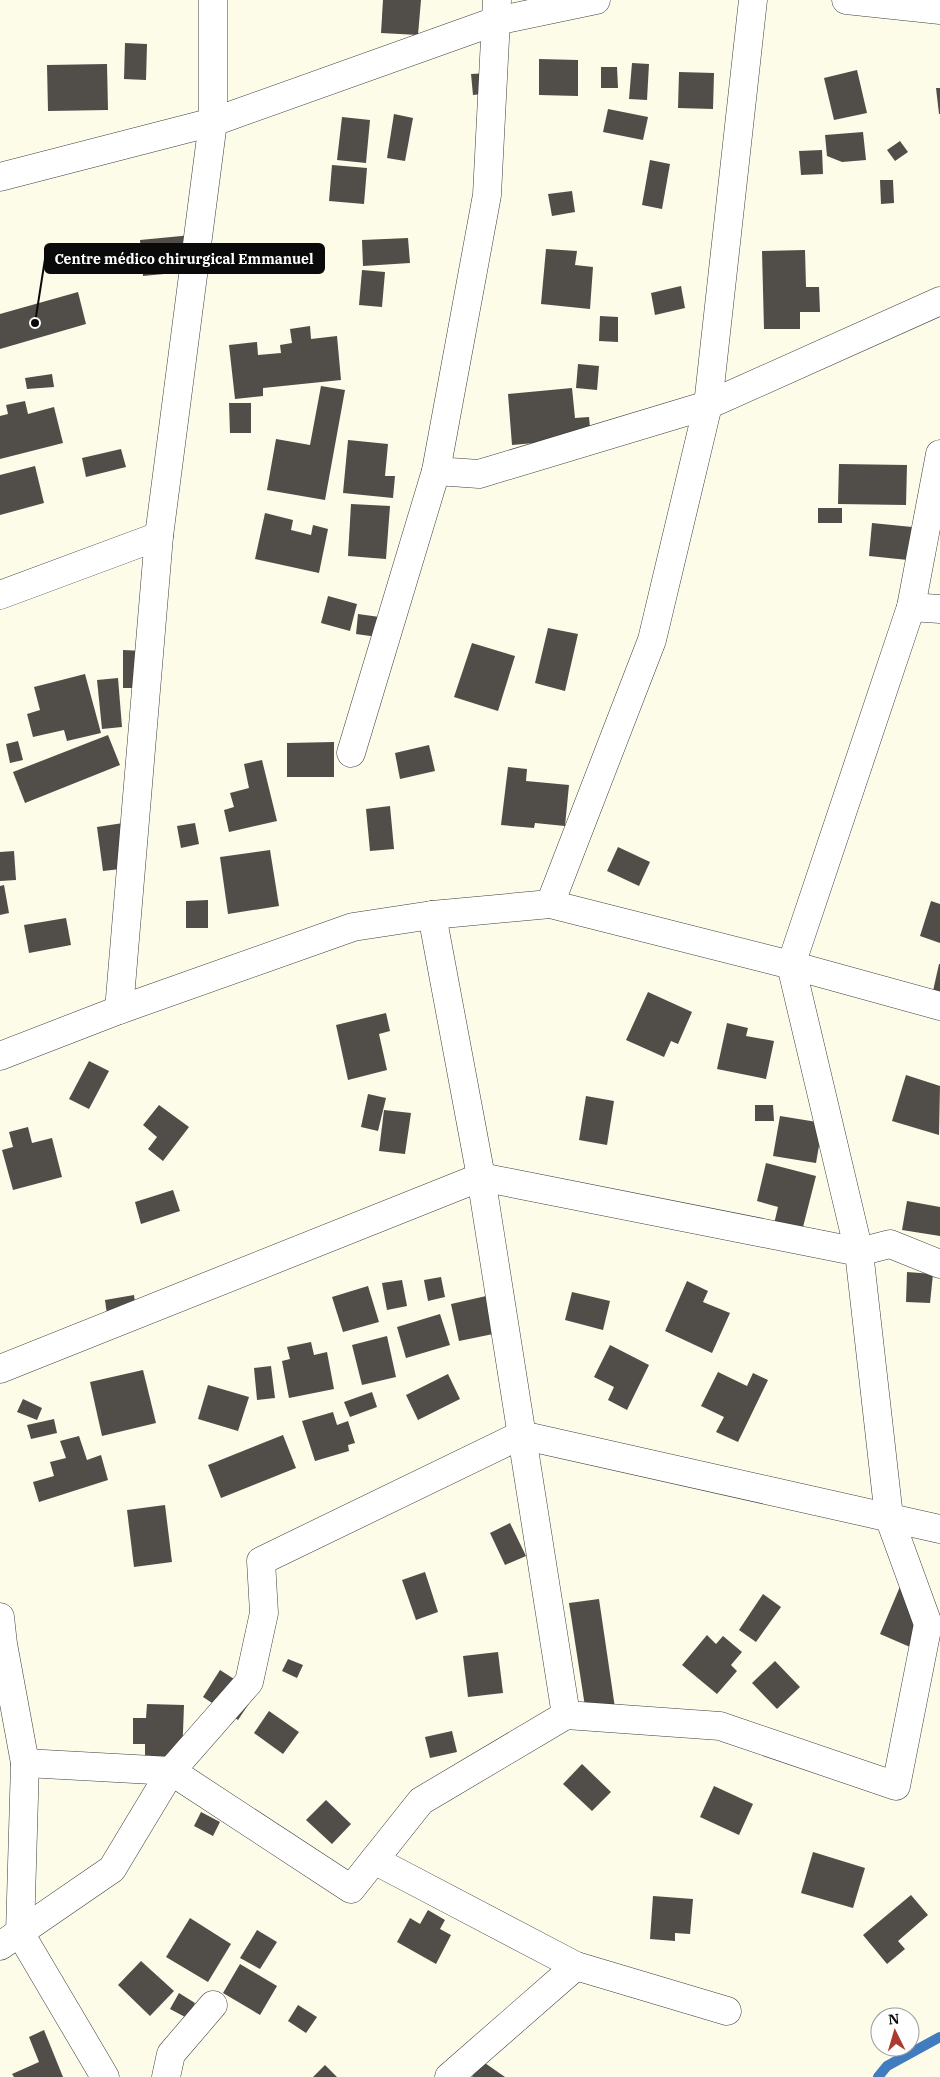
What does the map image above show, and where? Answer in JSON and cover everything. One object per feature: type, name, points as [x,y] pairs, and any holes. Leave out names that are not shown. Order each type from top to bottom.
[{"type":"street","points":[[119,1010],[159,536],[213,122],[213,0]]},
{"type":"street","points":[[0,177],[213,122],[496,10],[596,0]]},
{"type":"street","points":[[550,904],[652,640],[708,405],[752,0]]},
{"type":"street","points":[[846,0],[940,10]]},
{"type":"street","points":[[351,753],[436,471],[487,195],[496,10]]},
{"type":"street","points":[[436,471],[479,474],[708,405],[940,301]]},
{"type":"street","points":[[25,1763],[171,1771],[351,1889],[421,1801],[566,1716],[720,1726],[896,1786],[928,1624],[889,1517],[859,1252],[790,965],[911,608],[940,454]]},
{"type":"street","points":[[0,595],[159,536]]},
{"type":"street","points":[[911,608],[940,610]]},
{"type":"street","points":[[0,1056],[119,1010],[353,926],[432,915],[550,904],[790,965],[940,1006]]},
{"type":"street","points":[[432,915],[481,1177],[566,1716]]},
{"type":"street","points":[[0,1369],[481,1177],[859,1252],[890,1244],[940,1264]]},
{"type":"street","points":[[10,1939],[112,1870],[171,1771],[248,1682],[264,1613],[260,1561],[521,1435],[940,1529]]},
{"type":"street","points":[[1,1635],[25,1763],[10,1939],[105,2077]]},
{"type":"street","points":[[374,1860],[576,1966],[727,2011]]},
{"type":"street","points":[[449,2077],[576,1966]]},
{"type":"street","points":[[166,2077],[171,2054],[213,2005]]},
{"type":"building","points":[[383,0],[421,0],[418,35],[381,33]]},
{"type":"building","points":[[125,43],[147,44],[146,80],[124,79]]},
{"type":"building","points":[[539,59],[578,60],[578,96],[539,95]]},
{"type":"building","points":[[632,63],[649,64],[647,100],[629,99]]},
{"type":"building","points":[[107,64],[108,110],[48,111],[47,65]]},
{"type":"building","points":[[601,67],[617,67],[618,88],[601,88]]},
{"type":"building","points":[[857,70],[867,113],[834,120],[824,78]]},
{"type":"building","points":[[679,72],[714,73],[713,109],[678,108]]},
{"type":"building","points":[[490,73],[492,93],[473,95],[471,74]]},
{"type":"building","points":[[936,88],[940,88],[940,114],[939,114]]},
{"type":"building","points":[[608,109],[648,117],[643,140],[603,132]]},
{"type":"building","points":[[394,114],[413,118],[405,161],[387,158]]},
{"type":"building","points":[[342,117],[370,120],[366,163],[337,160]]},
{"type":"building","points":[[863,132],[866,160],[842,162],[827,156],[825,135]]},
{"type":"building","points":[[900,141],[908,152],[895,161],[887,150]]},
{"type":"building","points":[[822,150],[823,174],[801,175],[799,151]]},
{"type":"building","points":[[650,160],[670,164],[662,209],[642,205]]},
{"type":"building","points":[[332,165],[367,168],[364,204],[329,201]]},
{"type":"building","points":[[880,180],[893,180],[894,203],[881,204]]},
{"type":"building","points":[[572,191],[575,212],[552,216],[548,194]]},
{"type":"building","points":[[192,235],[196,271],[143,276],[140,240]]},
{"type":"building","points":[[408,238],[410,263],[363,266],[362,240]]},
{"type":"building","points":[[546,249],[577,251],[575,265],[593,267],[590,309],[541,304]]},
{"type":"building","points":[[805,250],[806,287],[819,287],[820,312],[800,312],[800,329],[764,329],[762,251]]},
{"type":"building","points":[[362,270],[385,272],[382,307],[359,305]]},
{"type":"building","points":[[681,286],[685,308],[655,315],[651,293]]},
{"type":"building","points":[[78,292],[86,324],[0,349],[0,314]]},
{"type":"building","points":[[600,316],[618,317],[618,342],[599,341]]},
{"type":"building","points":[[310,326],[311,339],[337,336],[341,380],[263,388],[263,396],[235,399],[229,345],[257,342],[258,355],[281,353],[280,345],[292,343],[290,329]]},
{"type":"building","points":[[578,364],[599,366],[597,390],[576,388]]},
{"type":"building","points":[[52,374],[54,387],[27,389],[25,378]]},
{"type":"building","points":[[321,386],[345,390],[325,500],[267,490],[276,439],[310,445]]},
{"type":"building","points":[[572,388],[575,418],[589,417],[591,438],[512,445],[508,394]]},
{"type":"building","points":[[25,401],[28,414],[54,407],[63,443],[0,459],[0,416],[8,414],[6,405]]},
{"type":"building","points":[[229,403],[251,403],[251,433],[230,433]]},
{"type":"building","points":[[348,440],[388,444],[385,476],[395,476],[393,498],[343,493]]},
{"type":"building","points":[[121,449],[126,467],[86,477],[82,458]]},
{"type":"building","points":[[839,464],[907,465],[906,505],[838,504]]},
{"type":"building","points":[[35,466],[44,503],[0,515],[0,475]]},
{"type":"building","points":[[351,504],[390,506],[386,559],[348,556]]},
{"type":"building","points":[[818,508],[842,508],[842,523],[818,523]]},
{"type":"building","points":[[265,513],[293,520],[291,530],[311,535],[313,525],[328,529],[319,573],[255,559]]},
{"type":"building","points":[[872,523],[912,527],[908,560],[869,556]]},
{"type":"building","points":[[328,596],[357,604],[350,631],[321,623]]},
{"type":"building","points":[[358,614],[394,619],[392,639],[356,634]]},
{"type":"building","points":[[548,628],[578,634],[565,691],[535,683]]},
{"type":"building","points":[[472,643],[515,656],[498,711],[454,697]]},
{"type":"building","points":[[123,650],[144,651],[144,688],[123,688]]},
{"type":"building","points":[[85,674],[101,733],[67,741],[64,730],[33,737],[27,714],[40,710],[34,687]]},
{"type":"building","points":[[118,678],[122,727],[102,729],[97,680]]},
{"type":"building","points":[[108,735],[120,765],[25,803],[13,772]]},
{"type":"building","points":[[18,741],[23,760],[10,763],[6,744]]},
{"type":"building","points":[[334,742],[334,777],[287,777],[287,743]]},
{"type":"building","points":[[429,745],[435,771],[400,779],[395,753]]},
{"type":"building","points":[[262,760],[277,821],[229,832],[224,810],[234,807],[230,793],[249,788],[244,764]]},
{"type":"building","points":[[508,767],[527,769],[526,781],[569,785],[565,826],[535,823],[534,828],[501,825]]},
{"type":"building","points":[[390,806],[394,849],[370,851],[366,809]]},
{"type":"building","points":[[123,823],[129,868],[103,871],[97,827]]},
{"type":"building","points":[[195,823],[199,844],[181,848],[177,826]]},
{"type":"building","points":[[618,847],[650,862],[639,886],[607,871]]},
{"type":"building","points":[[270,850],[279,906],[228,914],[220,857]]},
{"type":"building","points":[[14,851],[16,880],[0,881],[0,852]]},
{"type":"building","points":[[4,885],[9,913],[0,915],[0,886]]},
{"type":"building","points":[[208,900],[208,928],[186,928],[186,901]]},
{"type":"building","points":[[931,901],[940,904],[940,943],[920,936]]},
{"type":"building","points":[[66,918],[71,945],[29,953],[24,925]]},
{"type":"building","points":[[940,964],[940,993],[933,991]]},
{"type":"building","points":[[648,992],[692,1012],[678,1044],[671,1041],[664,1057],[626,1040]]},
{"type":"building","points":[[386,1013],[390,1031],[379,1034],[387,1070],[348,1080],[336,1025]]},
{"type":"building","points":[[727,1023],[748,1028],[746,1036],[774,1041],[766,1079],[717,1069]]},
{"type":"building","points":[[89,1061],[109,1071],[89,1109],[69,1099]]},
{"type":"building","points":[[906,1075],[940,1086],[939,1135],[892,1121]]},
{"type":"building","points":[[368,1094],[386,1098],[378,1131],[361,1127]]},
{"type":"building","points":[[586,1096],[614,1101],[607,1145],[579,1140]]},
{"type":"building","points":[[159,1105],[189,1127],[163,1161],[148,1149],[157,1137],[143,1125]]},
{"type":"building","points":[[755,1105],[773,1105],[774,1121],[755,1121]]},
{"type":"building","points":[[384,1110],[411,1113],[405,1154],[379,1151]]},
{"type":"building","points":[[780,1116],[823,1123],[816,1163],[773,1156]]},
{"type":"building","points":[[28,1127],[32,1143],[52,1138],[62,1177],[13,1190],[2,1150],[13,1147],[9,1132]]},
{"type":"building","points":[[766,1163],[816,1176],[802,1231],[774,1224],[778,1207],[757,1201]]},
{"type":"building","points":[[173,1190],[180,1211],[141,1224],[135,1202]]},
{"type":"building","points":[[907,1201],[940,1207],[940,1236],[902,1230]]},
{"type":"building","points":[[907,1272],[933,1274],[930,1303],[906,1302]]},
{"type":"building","points":[[441,1277],[445,1297],[428,1301],[424,1280]]},
{"type":"building","points":[[402,1280],[407,1306],[387,1310],[382,1283]]},
{"type":"building","points":[[687,1281],[708,1291],[703,1302],[730,1313],[712,1353],[665,1331]]},
{"type":"building","points":[[368,1286],[379,1322],[343,1332],[332,1297]]},
{"type":"building","points":[[572,1292],[610,1301],[603,1330],[565,1320]]},
{"type":"building","points":[[495,1294],[503,1332],[459,1341],[451,1304]]},
{"type":"building","points":[[134,1295],[137,1317],[108,1322],[105,1300]]},
{"type":"building","points":[[440,1314],[450,1345],[406,1358],[397,1327]]},
{"type":"building","points":[[387,1336],[396,1377],[362,1385],[352,1345]]},
{"type":"building","points":[[311,1342],[314,1355],[327,1352],[334,1389],[289,1398],[282,1361],[290,1359],[287,1347]]},
{"type":"building","points":[[610,1345],[649,1365],[627,1410],[608,1400],[614,1387],[594,1377]]},
{"type":"building","points":[[271,1366],[275,1398],[257,1400],[254,1368]]},
{"type":"building","points":[[143,1370],[156,1423],[102,1436],[90,1382]]},
{"type":"building","points":[[718,1372],[747,1386],[753,1373],[768,1380],[738,1442],[716,1432],[724,1417],[701,1406]]},
{"type":"building","points":[[448,1374],[460,1399],[418,1420],[406,1395]]},
{"type":"building","points":[[208,1385],[249,1397],[238,1431],[198,1419]]},
{"type":"building","points":[[372,1392],[377,1407],[350,1417],[344,1402]]},
{"type":"building","points":[[23,1399],[42,1408],[37,1420],[17,1412]]},
{"type":"building","points":[[333,1412],[337,1425],[348,1421],[355,1443],[348,1445],[349,1451],[315,1461],[302,1421]]},
{"type":"building","points":[[54,1419],[57,1433],[31,1439],[27,1425]]},
{"type":"building","points":[[283,1435],[296,1468],[221,1498],[208,1465]]},
{"type":"building","points":[[79,1436],[87,1460],[101,1455],[108,1480],[39,1502],[33,1482],[54,1476],[50,1462],[66,1458],[60,1441]]},
{"type":"building","points":[[165,1505],[172,1562],[134,1567],[127,1510]]},
{"type":"building","points":[[510,1523],[526,1556],[505,1565],[490,1533]]},
{"type":"building","points":[[425,1572],[438,1612],[416,1620],[402,1580]]},
{"type":"building","points":[[904,1577],[933,1611],[917,1650],[880,1634]]},
{"type":"building","points":[[763,1594],[781,1607],[756,1642],[739,1630]]},
{"type":"building","points":[[599,1599],[615,1708],[586,1713],[569,1603]]},
{"type":"building","points":[[707,1635],[716,1644],[723,1636],[742,1652],[731,1665],[737,1671],[717,1694],[682,1665]]},
{"type":"building","points":[[498,1652],[503,1693],[468,1697],[463,1656]]},
{"type":"building","points":[[288,1659],[303,1665],[297,1678],[282,1671]]},
{"type":"building","points":[[775,1661],[800,1687],[777,1709],[752,1683]]},
{"type":"building","points":[[220,1670],[256,1693],[238,1720],[203,1697]]},
{"type":"building","points":[[147,1704],[184,1705],[182,1759],[145,1758],[145,1744],[133,1744],[133,1718],[146,1718]]},
{"type":"building","points":[[269,1711],[299,1732],[283,1754],[254,1733]]},
{"type":"building","points":[[452,1731],[457,1752],[430,1758],[425,1737]]},
{"type":"building","points":[[582,1764],[611,1792],[592,1811],[563,1784]]},
{"type":"building","points":[[714,1786],[753,1804],[739,1835],[700,1817]]},
{"type":"building","points":[[326,1800],[351,1824],[332,1844],[306,1820]]},
{"type":"building","points":[[201,1812],[220,1822],[213,1836],[194,1826]]},
{"type":"building","points":[[813,1852],[865,1868],[853,1908],[801,1893]]},
{"type":"building","points":[[911,1895],[928,1915],[898,1941],[905,1949],[887,1964],[863,1935]]},
{"type":"building","points":[[653,1896],[693,1899],[690,1934],[675,1933],[675,1941],[650,1939]]},
{"type":"building","points":[[428,1910],[445,1920],[440,1929],[451,1935],[436,1964],[397,1942],[410,1918],[420,1924]]},
{"type":"building","points":[[190,1918],[231,1944],[208,1982],[166,1957]]},
{"type":"building","points":[[257,1930],[277,1942],[260,1969],[240,1958]]},
{"type":"building","points":[[141,1961],[174,1991],[150,2016],[118,1985]]},
{"type":"building","points":[[240,1964],[277,1986],[260,2015],[223,1993]]},
{"type":"building","points":[[179,1993],[195,2003],[187,2018],[170,2009]]},
{"type":"building","points":[[298,2005],[317,2017],[306,2033],[288,2021]]},
{"type":"building","points":[[44,2030],[63,2077],[14,2077],[12,2074],[39,2062],[29,2037]]},
{"type":"building","points":[[482,2061],[505,2077],[472,2077]]},
{"type":"building","points":[[325,2065],[337,2077],[313,2077]]},
{"type":"waterway","points":[[878,2077],[887,2066],[940,2037]]},
{"type":"place","name":"Centre médico chirurgical Emmanuel","points":[[35,323]]}]
